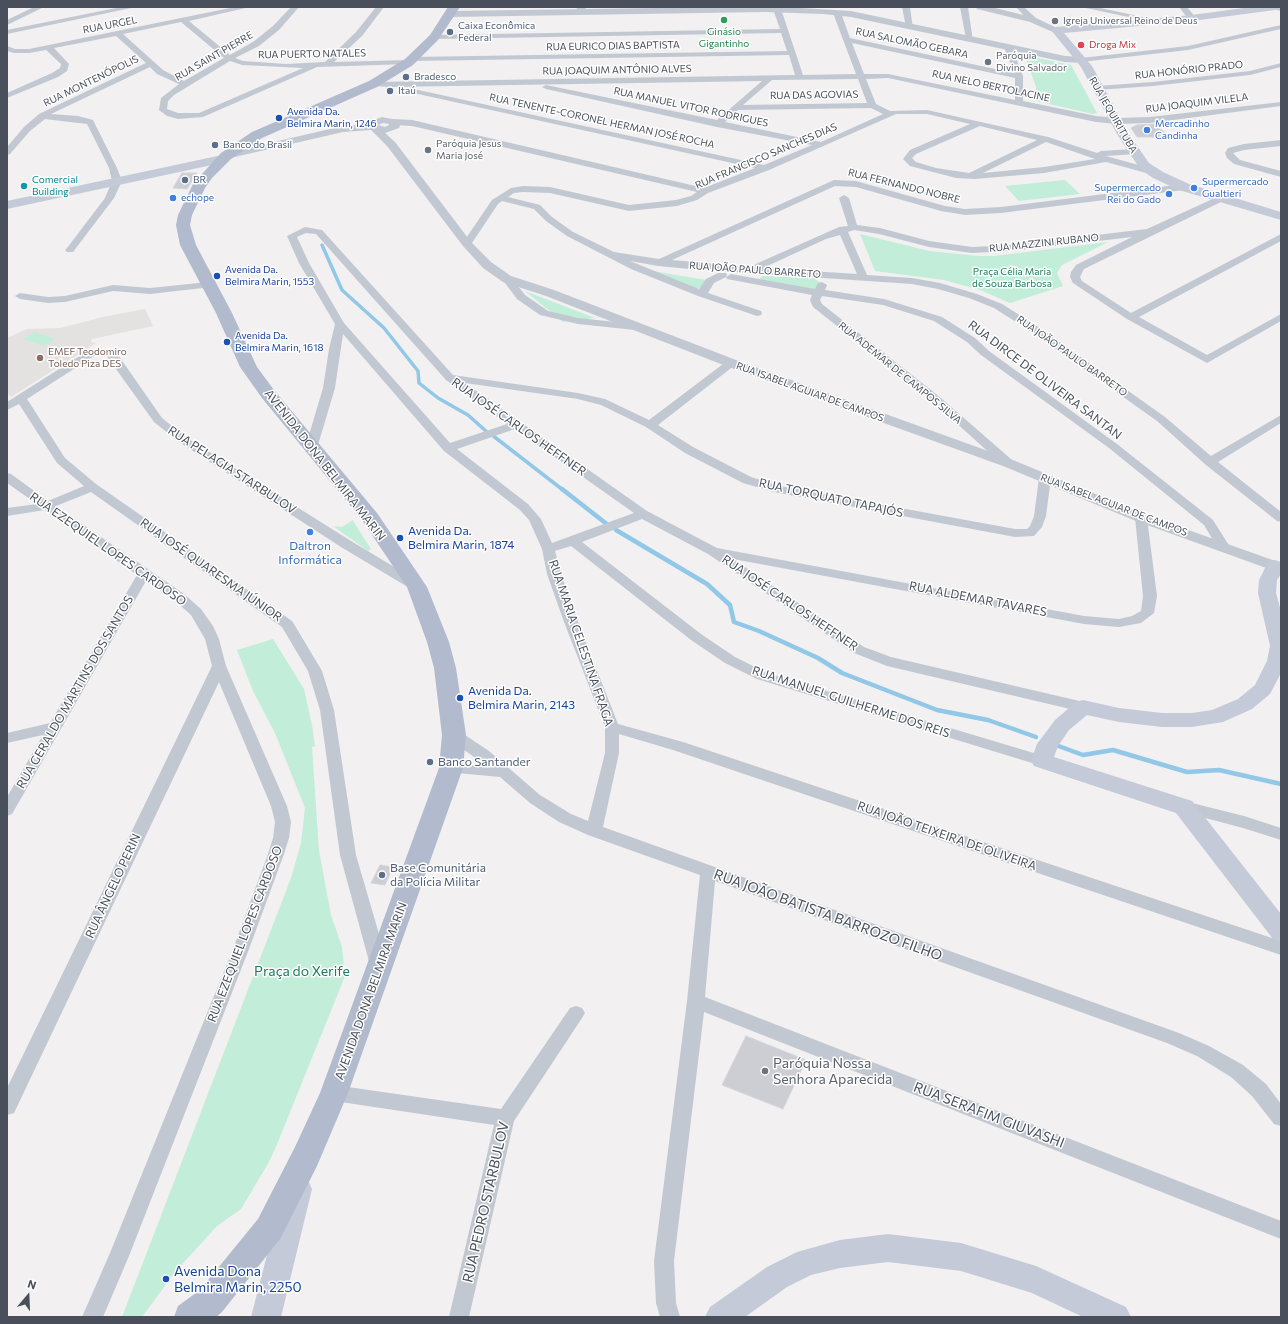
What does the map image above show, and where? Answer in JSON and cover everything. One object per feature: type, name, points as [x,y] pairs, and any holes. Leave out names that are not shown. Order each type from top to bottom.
[{"type":"main road","points":[[1051,28],[1076,28],[1192,18],[1256,8],[1275,7]]},
{"type":"main road","name":"AVENIDA DONA BELMIRA MARIN","points":[[207,1312],[269,1229],[306,1156],[334,1092],[451,768],[454,735],[445,668],[438,642],[417,587],[370,518],[312,445],[268,394],[249,367],[224,313],[188,245],[184,225],[189,204],[198,187],[224,157],[251,138],[373,84],[410,61],[434,37],[452,10]]},
{"type":"main road","name":"RUA JEQUIRITUBA","points":[[1051,28],[1081,60],[1133,152],[1150,171],[1184,187],[1220,199],[1278,214]]},
{"type":"main road","points":[[7,205],[224,157]]},
{"type":"main road","name":"RUA JOSÉ CARLOS HEFFNER","points":[[1083,707],[1126,716],[1162,720],[1192,720],[1216,718],[1245,704],[1263,689],[1277,661],[1280,646],[1267,593],[1268,580],[1278,567]]},
{"type":"main road","points":[[1042,761],[1048,744],[1062,725],[1083,707]]},
{"type":"main road","name":"RUA MANUEL GUILHERME DOS REIS","points":[[1042,761],[1184,807]]},
{"type":"main road","points":[[1184,807],[1281,932]]},
{"type":"main road","points":[[266,1317],[278,1274],[306,1156]]},
{"type":"main road","points":[[720,1317],[777,1277],[807,1262],[840,1254],[888,1248],[968,1259],[1036,1280],[1116,1317]]},
{"type":"street","points":[[7,23],[40,7]]},
{"type":"street","points":[[7,32],[132,7]]},
{"type":"street","name":"RUA URGEL","points":[[7,48],[14,51],[25,51],[48,48],[246,7]]},
{"type":"street","name":"RUA SAINT PIERRE","points":[[295,7],[264,39],[184,84],[164,100],[164,110],[167,113],[181,116],[200,115],[316,65]]},
{"type":"street","points":[[328,64],[359,34],[380,7]]},
{"type":"street","points":[[906,7],[910,27]]},
{"type":"street","points":[[964,7],[970,40]]},
{"type":"street","name":"RUA JEQUIRITUBA","points":[[980,7],[1033,20],[1051,28]]},
{"type":"street","points":[[1020,7],[1033,20]]},
{"type":"street","points":[[1087,7],[1157,21]]},
{"type":"street","points":[[1183,7],[1192,18]]},
{"type":"street","points":[[1275,7],[1281,9]]},
{"type":"street","points":[[452,10],[794,8],[837,13],[850,11],[910,27],[970,40],[1065,59],[1081,60],[1188,48],[1281,27]]},
{"type":"street","points":[[777,9],[800,77]]},
{"type":"street","points":[[837,13],[862,75],[872,105]]},
{"type":"street","name":"RUA PUERTO NATALES","points":[[183,20],[230,59],[237,62],[264,66],[410,61]]},
{"type":"street","points":[[434,37],[784,31]]},
{"type":"street","points":[[117,33],[151,64],[170,78],[184,84]]},
{"type":"street","name":"RUA SALOMÃO GEBARA","points":[[848,40],[1019,76]]},
{"type":"street","points":[[1008,47],[1019,76],[1019,103]]},
{"type":"street","points":[[7,96],[55,75],[64,69],[65,64],[48,48]]},
{"type":"street","name":"RUA EURICO DIAS BAPTISTA","points":[[410,61],[791,53]]},
{"type":"street","name":"RUA MONTENÓPOLIS","points":[[7,152],[27,129],[42,116],[123,76],[151,64]]},
{"type":"street","name":"RUA HONÓRIO PRADO","points":[[1097,88],[1153,84],[1242,74],[1281,65]]},
{"type":"street","name":"RUA JOAQUIM ANTÔNIO ALVES","points":[[559,86],[862,75]]},
{"type":"street","name":"RUA NELO BERTOLACINE","points":[[862,75],[904,78],[1096,119],[1116,121]]},
{"type":"street","points":[[717,124],[769,79]]},
{"type":"street","name":"RUA MANUEL VITOR RODRIGUES","points":[[440,84],[520,82],[559,86],[717,124],[820,144]]},
{"type":"street","points":[[373,84],[440,84]]},
{"type":"street","points":[[433,95],[434,88],[440,84]]},
{"type":"street","name":"RUA TENENTE-CORONEL HERMAN JOSÉ ROCHA","points":[[389,85],[766,168]]},
{"type":"street","name":"RUA JOAQUIM VILELA","points":[[1116,121],[1162,119],[1281,104]]},
{"type":"street","name":"RUA DAS AGOVIAS","points":[[737,108],[872,105],[889,114]]},
{"type":"street","name":"RUA FRANCISCO SANCHES DIAS","points":[[468,244],[491,206],[499,198],[511,191],[532,189],[556,191],[634,208],[677,203],[694,198],[705,192],[766,168],[868,125],[889,114],[905,111],[927,112],[1045,139],[1093,154],[1109,157],[1150,171]]},
{"type":"street","points":[[42,116],[78,119],[90,122],[113,168],[117,181],[108,198],[70,250]]},
{"type":"street","points":[[979,123],[913,152],[907,157],[909,162],[934,170],[969,176],[1037,170],[1109,157]]},
{"type":"street","points":[[224,157],[343,129],[374,126],[417,125],[705,192]]},
{"type":"street","name":"RUA ISABEL AGUIAR DE CAMPOS","points":[[374,126],[391,144],[468,244],[488,265],[507,279],[550,293],[731,363],[1008,463],[1141,518],[1278,567]]},
{"type":"street","points":[[391,144],[392,126]]},
{"type":"street","points":[[251,138],[265,142],[288,142]]},
{"type":"street","points":[[969,176],[1045,139]]},
{"type":"street","points":[[1281,143],[1244,147],[1231,150],[1229,153],[1230,156],[1237,162],[1281,174]]},
{"type":"street","name":"RUA FRANCISCO SANCHES DIAS","points":[[1109,157],[1133,152]]},
{"type":"street","name":"RUA FERNANDO NOBRE","points":[[658,262],[834,182],[856,184],[944,209],[965,212],[1001,210],[1184,187]]},
{"type":"street","points":[[532,189],[532,200],[537,207],[549,219],[570,234],[635,267],[702,294],[757,313]]},
{"type":"street","points":[[499,198],[537,207]]},
{"type":"street","points":[[844,198],[853,227]]},
{"type":"street","points":[[1220,199],[1149,232],[1080,267],[1076,272],[1075,277],[1078,282],[1131,317],[1207,360],[1281,317]]},
{"type":"street","name":"RUA MAZZINI RUBANO","points":[[737,278],[749,271],[842,229],[853,227],[874,230],[929,244],[953,248],[988,250],[1149,232]]},
{"type":"street","points":[[842,229],[863,276]]},
{"type":"street","name":"RUA JOSÉ CARLOS HEFFNER","points":[[340,324],[304,263],[292,236],[305,230],[319,232],[450,378],[514,425],[643,514],[713,551],[859,650],[887,661],[1083,707]]},
{"type":"street","points":[[1131,317],[1281,237]]},
{"type":"street","name":"RUA JOÃO PAULO BARRETO","points":[[611,255],[658,262],[749,271],[863,276],[940,286],[973,296],[998,306],[1036,330],[1161,419],[1210,462],[1281,518]]},
{"type":"street","name":"RUA JOÃO PAULO BARRETO","points":[[635,267],[737,278],[819,292]]},
{"type":"street","name":"RUA ADEMAR DE CAMPOS SILVA","points":[[826,275],[815,300],[816,305],[937,400],[1008,463]]},
{"type":"street","points":[[702,294],[705,286],[710,281],[722,276]]},
{"type":"street","points":[[507,279],[521,297],[544,313],[578,322],[635,327]]},
{"type":"street","points":[[20,296],[40,299],[65,300],[121,287],[150,291],[208,285]]},
{"type":"street","name":"RUA DIRCE DE OLIVEIRA SANTAN","points":[[819,292],[884,302],[938,320],[955,329],[1113,446],[1203,518],[1209,523],[1224,547]]},
{"type":"street","points":[[312,445],[329,388],[334,349],[340,324]]},
{"type":"street","points":[[340,324],[448,448],[524,507],[535,520],[548,549],[643,514]]},
{"type":"street","name":"RUA PELAGIA STARBULOV","points":[[7,407],[90,354],[99,351],[108,352],[112,354],[158,420],[183,440],[346,544],[417,587]]},
{"type":"street","points":[[650,425],[731,363]]},
{"type":"street","name":"RUA TORQUATO TAPAJÓS","points":[[450,378],[593,398],[616,406],[650,425],[689,450],[748,480],[778,489],[1015,533],[1030,533],[1036,527],[1040,516],[1045,478]]},
{"type":"street","name":"RUA JOSÉ QUARESMA JÚNIOR","points":[[21,398],[60,460],[92,487],[287,624],[315,671],[327,710],[348,855],[379,968]]},
{"type":"street","points":[[1210,462],[1281,418]]},
{"type":"street","points":[[448,448],[514,425]]},
{"type":"street","name":"RUA EZEQUIEL LOPES CARDOSO","points":[[7,477],[46,506],[103,543],[144,574],[179,597],[196,612],[206,626],[212,639],[219,666],[279,806],[283,822],[281,838],[241,949],[118,1256],[92,1317]]},
{"type":"street","points":[[7,512],[46,506],[92,487]]},
{"type":"street","name":"RUA ALDEMAR TAVARES","points":[[713,551],[1084,620],[1119,624],[1136,620],[1147,613],[1150,596],[1141,518]]},
{"type":"street","name":"RUA MANUEL GUILHERME DOS REIS","points":[[573,541],[696,637],[730,660],[762,676],[1042,761]]},
{"type":"street","name":"RUA MARIA CELESTINA FRAGA","points":[[548,549],[554,574],[571,622],[612,727],[612,753],[594,830]]},
{"type":"street","name":"RUA GERALDO MARTINS DOS SANTOS","points":[[7,810],[144,574]]},
{"type":"street","name":"RUA ÂNGELO PERIN","points":[[7,1107],[219,666]]},
{"type":"street","points":[[7,738],[55,727]]},
{"type":"street","name":"RUA JOÃO TEIXEIRA DE OLIVEIRA","points":[[612,727],[678,746],[1281,948]]},
{"type":"street","points":[[454,735],[484,755],[501,772],[549,810],[594,830],[708,872]]},
{"type":"street","points":[[451,768],[501,772]]},
{"type":"street","name":"RUA MANUEL GUILHERME DOS REIS","points":[[1184,807],[1244,822],[1281,834]]},
{"type":"street","name":"RUA JOÃO BATISTA BARROZO FILHO","points":[[670,1317],[666,1303],[664,1261],[696,1001],[708,872],[1179,1041],[1203,1051],[1237,1071],[1259,1090],[1281,1118]]},
{"type":"street","name":"RUA SERAFIM GIUVASHI","points":[[696,1001],[1281,1230]]},
{"type":"street","name":"RUA PEDRO STARBULOV","points":[[459,1317],[505,1118],[576,1013]]},
{"type":"street","points":[[334,1092],[505,1118]]},
{"type":"shaded area","name":"EMEF Teodomiro Toledo Piza DES","points":[[145,309],[153,326],[92,339],[91,342],[96,343],[11,397],[7,393],[7,338],[27,329],[60,328],[103,317]]},
{"type":"green space","points":[[1023,55],[1071,65],[1097,113],[1093,114],[1036,101],[1036,87],[1027,61]]},
{"type":"green space","points":[[1065,180],[1080,194],[1019,201],[1005,186]]},
{"type":"green space","name":"Praça Célia Maria de Souza Barbosa","points":[[860,234],[929,251],[979,256],[994,256],[1108,242],[1062,265],[1057,273],[1063,286],[1010,303],[980,290],[944,280],[875,271]]},
{"type":"green space","points":[[653,271],[706,281],[701,287],[693,290]]},
{"type":"green space","points":[[763,276],[814,278],[820,283],[816,289],[813,290],[761,280],[760,278]]},
{"type":"green space","points":[[525,291],[595,318],[563,322]]},
{"type":"green space","points":[[35,332],[55,339],[44,346],[23,339]]},
{"type":"green space","points":[[353,520],[371,549],[368,551],[333,526],[342,527]]},
{"type":"green space","name":"Praça do Xerife","points":[[273,639],[304,689],[312,725],[315,746],[312,747],[319,851],[331,915],[342,947],[345,976],[278,1142],[269,1162],[241,1209],[217,1226],[175,1272],[142,1317],[122,1317],[291,878],[301,843],[305,808],[275,733],[253,691],[237,650]]},
{"type":"building","name":"Mercadinho Candinha","points":[[1154,124],[1171,137],[1137,137],[1131,128],[1137,125]]},
{"type":"building","name":"BR","points":[[182,173],[197,173],[187,189],[173,188]]},
{"type":"building","name":"Base Comunitária da Polícia Militar","points":[[380,865],[393,867],[385,885],[371,883]]},
{"type":"building","name":"Paróquia Nossa Senhora Aparecida","points":[[746,1036],[806,1060],[783,1109],[722,1085]]},
{"type":"waterway","points":[[322,245],[342,290],[384,328],[418,371],[419,383],[438,398],[468,415],[487,432]]},
{"type":"waterway","points":[[492,435],[563,490]]},
{"type":"waterway","points":[[562,489],[608,525]]},
{"type":"waterway","points":[[616,530],[707,584],[730,605],[734,622],[759,631],[818,658],[842,673],[937,710],[988,720],[1036,737]]},
{"type":"waterway","points":[[1053,744],[1083,755],[1113,750],[1187,772],[1219,770],[1281,784]]},
{"type":"place","name":"Ginásio Gigantinho","points":[[724,20]]},
{"type":"place","name":"Igreja Universal Reino de Deus","points":[[1055,21]]},
{"type":"place","name":"Caixa Econômica Federal","points":[[450,32]]},
{"type":"place","name":"Droga Mix","points":[[1081,45]]},
{"type":"place","name":"Paróquia Divino Salvador","points":[[988,62]]},
{"type":"place","name":"Bradesco","points":[[406,77]]},
{"type":"place","name":"Itaú","points":[[390,91]]},
{"type":"place","name":"Avenida Da. Belmira Marin, 1246","points":[[279,118]]},
{"type":"place","name":"Mercadinho Candinha","points":[[1147,130]]},
{"type":"place","name":"Banco do Brasil","points":[[215,145]]},
{"type":"place","name":"Paróquia Jesus Maria José","points":[[428,150]]},
{"type":"place","name":"BR","points":[[185,180]]},
{"type":"place","name":"Comercial Building","points":[[24,186]]},
{"type":"place","name":"Supermercado Gualtieri","points":[[1194,188]]},
{"type":"place","name":"Supermercado Rei do Gado","points":[[1169,194]]},
{"type":"place","name":"echope","points":[[173,198]]},
{"type":"place","name":"Avenida Da. Belmira Marin, 1553","points":[[217,276]]},
{"type":"place","name":"Avenida Da. Belmira Marin, 1618","points":[[227,342]]},
{"type":"place","name":"EMEF Teodomiro Toledo Piza DES","points":[[40,358]]},
{"type":"place","name":"Daltron Informática","points":[[310,532]]},
{"type":"place","name":"Avenida Da. Belmira Marin, 1874","points":[[400,538]]},
{"type":"place","name":"Avenida Da. Belmira Marin, 2143","points":[[460,698]]},
{"type":"place","name":"Banco Santander","points":[[430,762]]},
{"type":"place","name":"Base Comunitária da Polícia Militar","points":[[382,875]]},
{"type":"place","name":"Paróquia Nossa Senhora Aparecida","points":[[765,1071]]},
{"type":"place","name":"Avenida Dona Belmira Marin, 2250","points":[[166,1279]]}]
